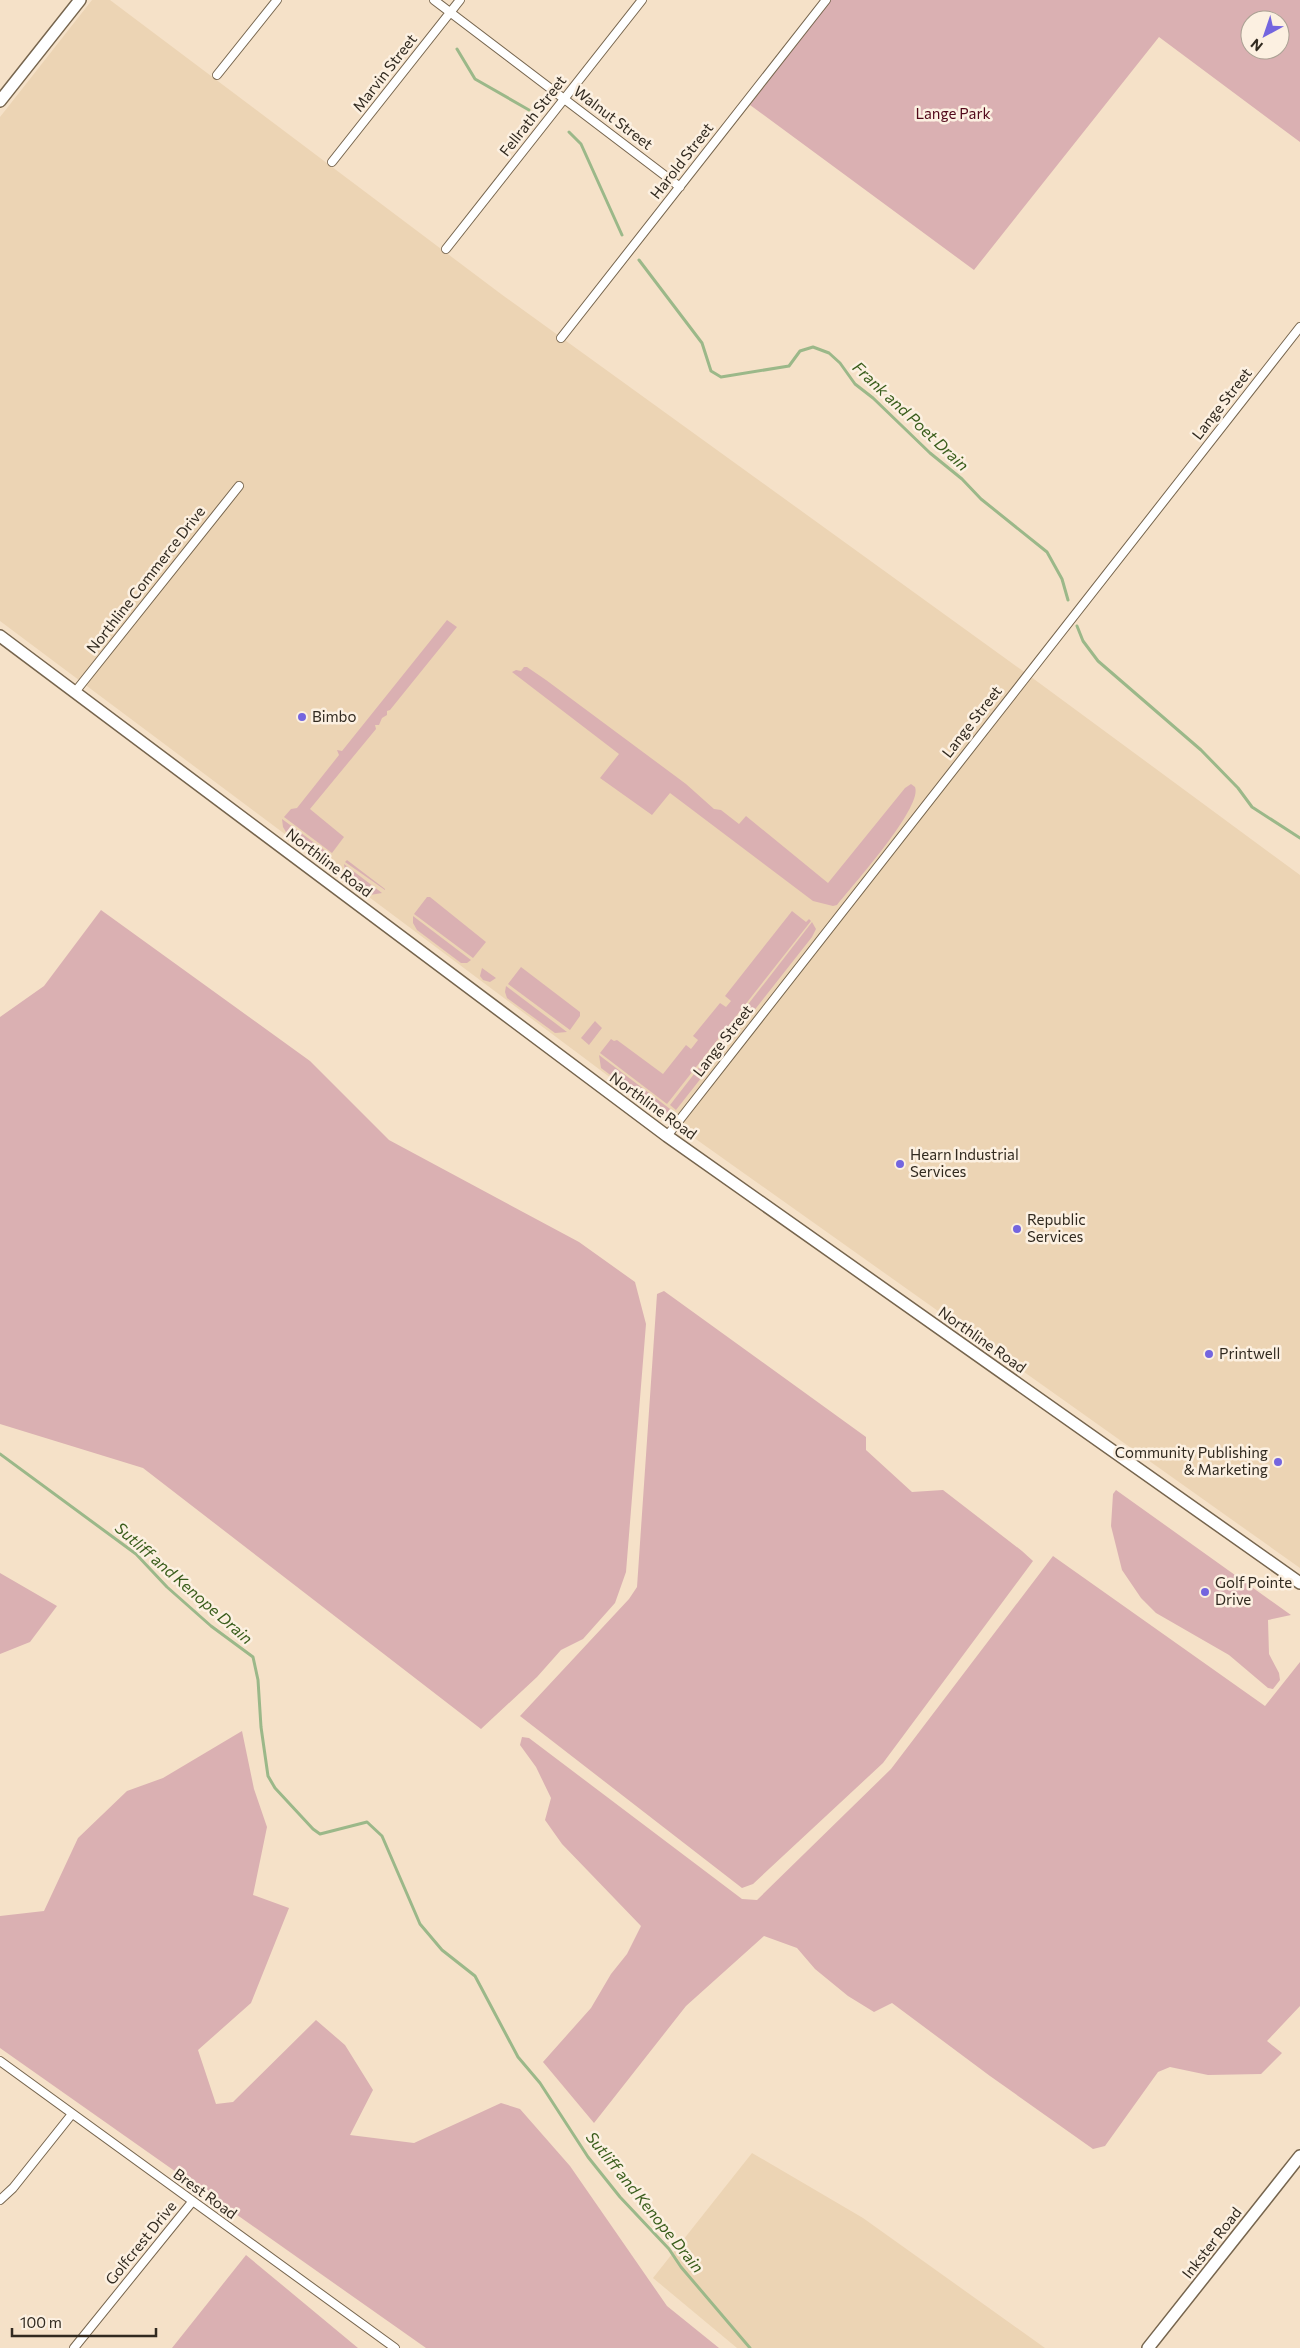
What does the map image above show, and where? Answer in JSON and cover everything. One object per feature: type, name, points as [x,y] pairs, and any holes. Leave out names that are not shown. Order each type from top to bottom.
[{"type":"main road","points":[[0,101],[80,0]]},
{"type":"main road","name":"Northline Road","points":[[0,636],[667,1136],[1300,1583]]},
{"type":"main road","name":"Inkster Road","points":[[1148,2348],[1300,2156]]},
{"type":"street","points":[[216,75],[277,0]]},
{"type":"street","name":"Walnut Street","points":[[434,0],[680,186]]},
{"type":"street","name":"Marvin Street","points":[[332,162],[460,0]]},
{"type":"street","name":"Fellrath Street","points":[[446,249],[642,0]]},
{"type":"street","name":"Harold Street","points":[[561,338],[826,0]]},
{"type":"street","name":"Lange Street","points":[[667,1136],[1300,327]]},
{"type":"street","name":"Northline Commerce Drive","points":[[75,692],[239,486]]},
{"type":"street","name":"Brest Road","points":[[0,2061],[395,2348]]},
{"type":"street","points":[[0,2200],[72,2114]]},
{"type":"street","name":"Golfcrest Drive","points":[[74,2348],[192,2202]]},
{"type":"shaded area","points":[[92,0],[110,0],[501,294],[1023,671],[1300,875],[1300,1568],[631,1093],[0,621],[0,117]]},
{"type":"shaded area","points":[[752,2153],[863,2218],[1045,2348],[737,2348],[653,2278]]},
{"type":"green space","name":"Lange Park","points":[[831,0],[1300,0],[1300,142],[1159,37],[974,270],[750,105]]},
{"type":"green space","points":[[447,620],[457,627],[390,710],[387,711],[387,715],[382,718],[379,725],[375,725],[376,729],[310,809],[344,837],[332,853],[284,817],[291,809],[297,808],[339,755],[337,750],[342,751]]},
{"type":"green space","points":[[524,667],[527,667],[546,680],[686,784],[714,809],[721,810],[739,824],[746,816],[828,883],[905,788],[911,784],[915,787],[915,797],[898,828],[885,846],[837,905],[833,906],[813,901],[670,793],[652,815],[600,778],[619,754],[512,672],[516,670],[521,671]]},
{"type":"green space","points":[[282,819],[331,855],[319,857],[286,832]]},
{"type":"green space","points":[[347,860],[385,889],[385,890],[345,862]]},
{"type":"green space","points":[[344,864],[382,893],[370,895],[346,877]]},
{"type":"green space","points":[[427,897],[430,897],[486,942],[473,958],[414,914]]},
{"type":"green space","points":[[101,910],[310,1061],[389,1140],[579,1242],[635,1282],[646,1324],[626,1572],[615,1603],[583,1639],[561,1650],[537,1677],[481,1729],[143,1468],[0,1424],[0,1017],[44,986]]},
{"type":"green space","points":[[792,911],[806,922],[809,919],[811,921],[667,1104],[600,1053],[611,1039],[617,1040],[663,1074],[686,1045],[691,1049],[698,1040],[693,1036],[720,1003],[726,1007],[731,1001],[725,996]]},
{"type":"green space","points":[[413,916],[471,960],[467,963],[461,963],[417,930],[413,923]]},
{"type":"green space","points":[[812,922],[816,929],[812,937],[676,1110],[670,1105]]},
{"type":"green space","points":[[521,967],[580,1012],[580,1016],[570,1030],[508,984]]},
{"type":"green space","points":[[482,968],[496,978],[490,982],[483,980],[480,976]]},
{"type":"green space","points":[[506,986],[567,1032],[555,1033],[507,998]]},
{"type":"green space","points":[[595,1021],[602,1028],[589,1045],[581,1038]]},
{"type":"green space","points":[[599,1055],[674,1112],[667,1114],[660,1112],[601,1068]]},
{"type":"green space","points":[[664,1291],[866,1437],[866,1450],[912,1492],[943,1490],[1033,1561],[883,1763],[753,1884],[742,1888],[520,1716],[629,1599],[637,1587],[657,1294]]},
{"type":"green space","name":"Golf Pointe Drive","points":[[1116,1490],[1291,1615],[1268,1620],[1269,1654],[1279,1673],[1280,1680],[1273,1689],[1268,1688],[1229,1655],[1156,1613],[1141,1598],[1122,1570],[1111,1526],[1113,1494]]},
{"type":"green space","points":[[1053,1556],[1265,1706],[1300,1662],[1300,2006],[1267,2041],[1282,2053],[1261,2074],[1208,2075],[1170,2067],[1158,2072],[1105,2146],[1093,2149],[892,2003],[874,2012],[848,1996],[815,1969],[797,1948],[764,1936],[686,2006],[594,2123],[543,2062],[591,2008],[611,1974],[627,1954],[641,1926],[562,1844],[545,1820],[551,1798],[536,1767],[520,1745],[522,1737],[529,1738],[742,1899],[757,1900],[891,1769]]},
{"type":"green space","points":[[0,1573],[57,1606],[30,1642],[0,1654]]},
{"type":"green space","points":[[242,1731],[254,1789],[267,1827],[253,1895],[289,1908],[251,2003],[198,2050],[216,2104],[233,2102],[316,2020],[345,2045],[373,2090],[350,2135],[414,2143],[501,2103],[520,2109],[570,2166],[667,2306],[719,2348],[426,2348],[0,2048],[0,1916],[44,1911],[78,1838],[127,1791],[163,1778]]},
{"type":"green space","points":[[246,2255],[358,2348],[172,2348]]},
{"type":"waterway","name":"Frank and Poet Drain","points":[[457,49],[475,79],[529,110]]},
{"type":"waterway","name":"Frank and Poet Drain","points":[[569,132],[581,144],[622,235]]},
{"type":"waterway","name":"Frank and Poet Drain","points":[[639,260],[702,343],[711,371],[721,377],[789,366],[800,351],[813,347],[829,353],[840,363],[855,384],[873,398],[930,453],[962,479],[981,499],[1047,552],[1062,579],[1068,600]]},
{"type":"waterway","name":"Frank and Poet Drain","points":[[1077,626],[1083,641],[1098,661],[1201,750],[1238,788],[1252,807],[1300,838]]},
{"type":"waterway","name":"Sutliff and Kenope Drain","points":[[0,1454],[136,1554],[167,1587],[211,1626],[253,1657],[258,1680],[261,1727],[268,1776],[275,1788],[313,1829],[320,1834],[367,1822],[382,1836],[420,1924],[442,1950],[475,1976],[518,2057],[540,2083],[588,2157],[620,2197],[669,2249],[681,2267],[750,2348]]},
{"type":"place","name":"Bimbo","points":[[302,717]]},
{"type":"place","name":"Hearn Industrial Services","points":[[900,1164]]},
{"type":"place","name":"Republic Services","points":[[1017,1229]]},
{"type":"place","name":"Printwell","points":[[1209,1354]]},
{"type":"place","name":"Community Publishing & Marketing","points":[[1278,1462]]},
{"type":"place","name":"Golf Pointe Drive","points":[[1205,1592]]}]
